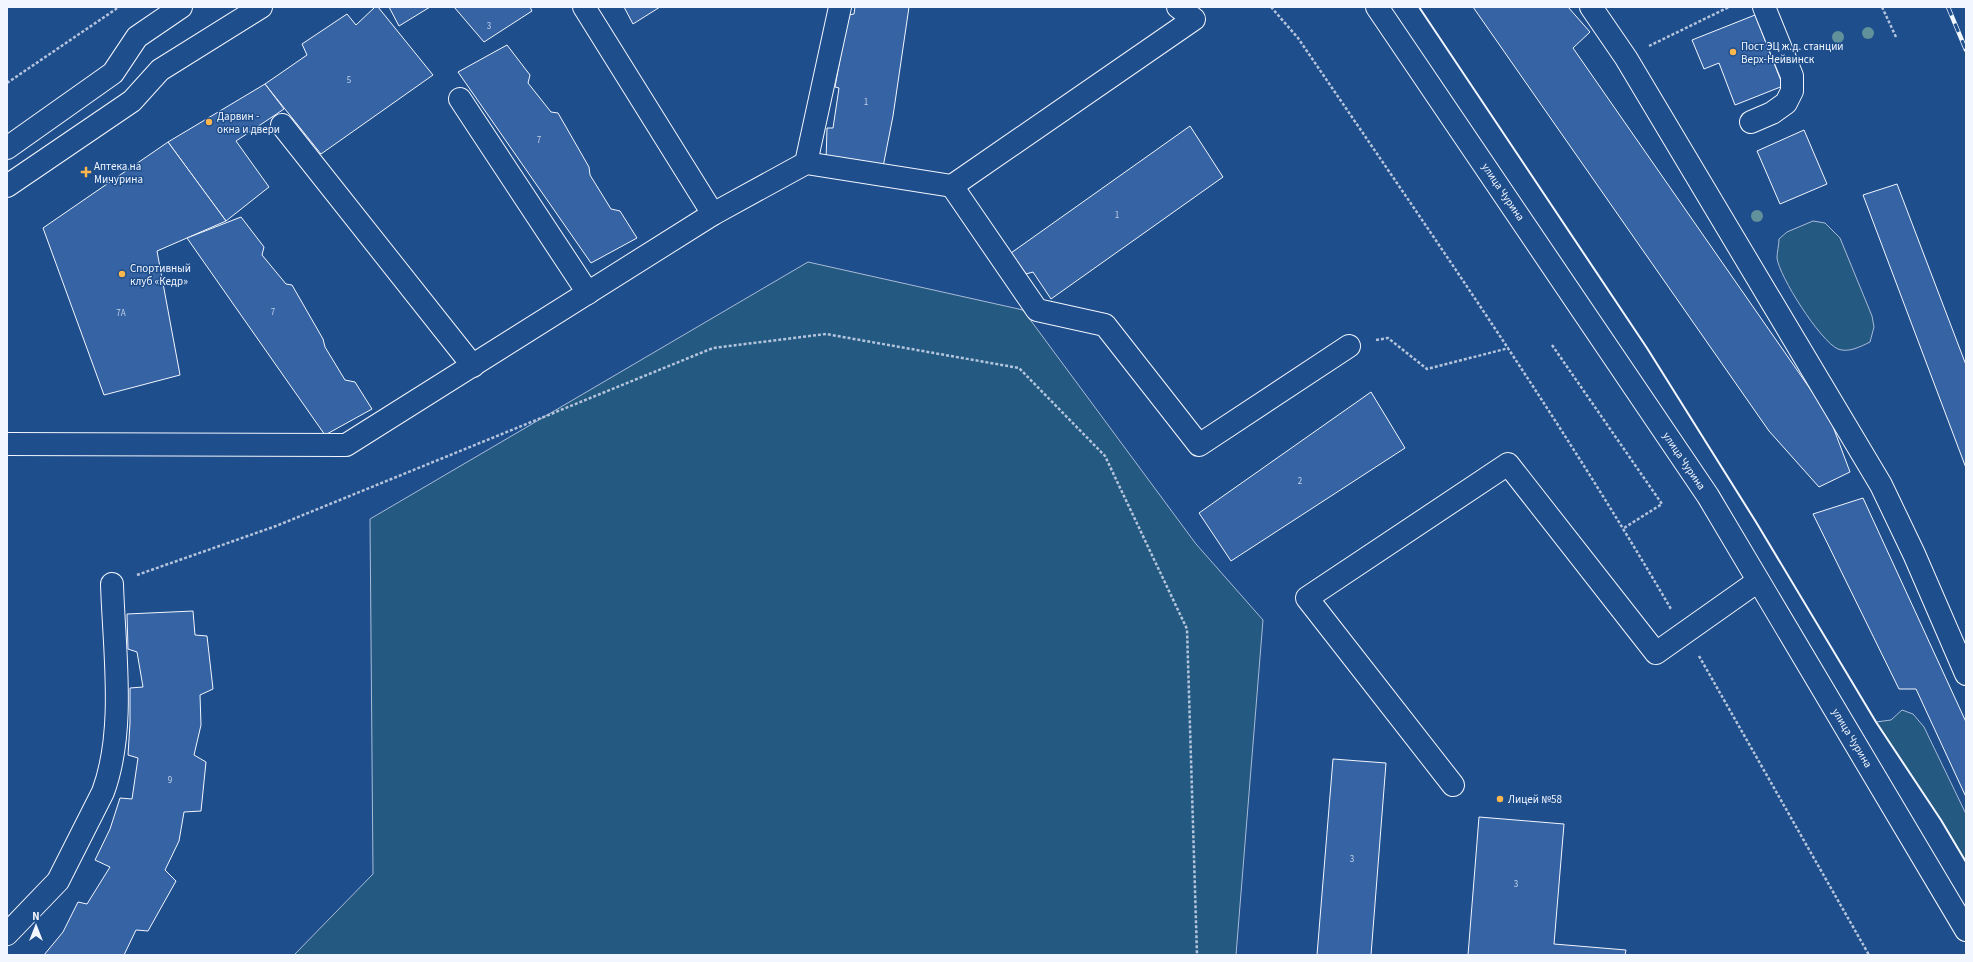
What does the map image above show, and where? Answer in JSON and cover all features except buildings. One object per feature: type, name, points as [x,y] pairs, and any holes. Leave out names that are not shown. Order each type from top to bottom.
[{"type":"street","points":[[7,148],[112,73],[137,37],[181,7]]},
{"type":"street","points":[[7,186],[132,101],[160,70],[261,7]]},
{"type":"street","points":[[584,7],[714,214]]},
{"type":"street","points":[[806,163],[840,7]]},
{"type":"street","points":[[7,444],[346,445],[714,214],[806,163],[952,186],[1194,19],[1178,7]]},
{"type":"street","name":"улица Чурина","points":[[1377,7],[1708,496],[1966,930]]},
{"type":"street","points":[[1591,7],[1626,58],[1881,485],[1914,554],[1966,674]]},
{"type":"street","points":[[1750,122],[1772,113],[1786,103],[1792,92],[1792,76],[1764,7]]},
{"type":"street","points":[[460,99],[588,293]]},
{"type":"street","points":[[282,125],[473,366]]},
{"type":"street","points":[[952,186],[1037,310],[1105,325],[1199,445],[1349,346]]},
{"type":"street","points":[[1453,785],[1307,598],[1508,464],[1656,653],[1758,581]]},
{"type":"street","points":[[7,934],[58,881],[103,792],[108,777],[117,725],[112,584]]},
{"type":"path","points":[[7,83],[119,7]]},
{"type":"path","points":[[1271,7],[1298,38],[1509,348],[1624,528],[1870,955]]},
{"type":"path","points":[[1626,58],[1729,7]]},
{"type":"path","points":[[1882,7],[1896,37]]},
{"type":"path","points":[[112,584],[276,526],[713,348],[826,334],[1019,368],[1105,456],[1188,629],[1197,955]]},
{"type":"path","points":[[1349,346],[1388,338],[1427,369],[1509,348]]},
{"type":"path","points":[[1552,345],[1662,504],[1624,528]]},
{"type":"shaded area","points":[[1813,221],[1825,223],[1840,238],[1872,316],[1874,327],[1870,342],[1854,349],[1842,350],[1830,344],[1811,321],[1792,293],[1779,267],[1777,258],[1779,239],[1787,232]]},
{"type":"shaded area","points":[[808,262],[1023,310],[1196,544],[1263,620],[1236,955],[294,955],[373,874],[370,519]]},
{"type":"shaded area","points":[[1902,710],[1913,714],[1924,727],[1966,814],[1966,862],[1941,820],[1876,722],[1891,720]]},
{"type":"railway","points":[[1948,7],[1966,50]]},
{"type":"wall","points":[[1419,7],[1647,348],[1756,522],[1876,722],[1941,820],[1966,862]]},
{"type":"place","name":"Пост ЭЦ ж.д. станции Верх-Нейвинск","points":[[1733,52]]},
{"type":"place","name":"Дарвин - окна и двери","points":[[209,122]]},
{"type":"place","name":"Аптека на Мичурина","points":[[86,172]]},
{"type":"place","name":"Спортивный клуб «Кедр»","points":[[122,274]]},
{"type":"place","name":"Лицей №58","points":[[1500,799]]}]
